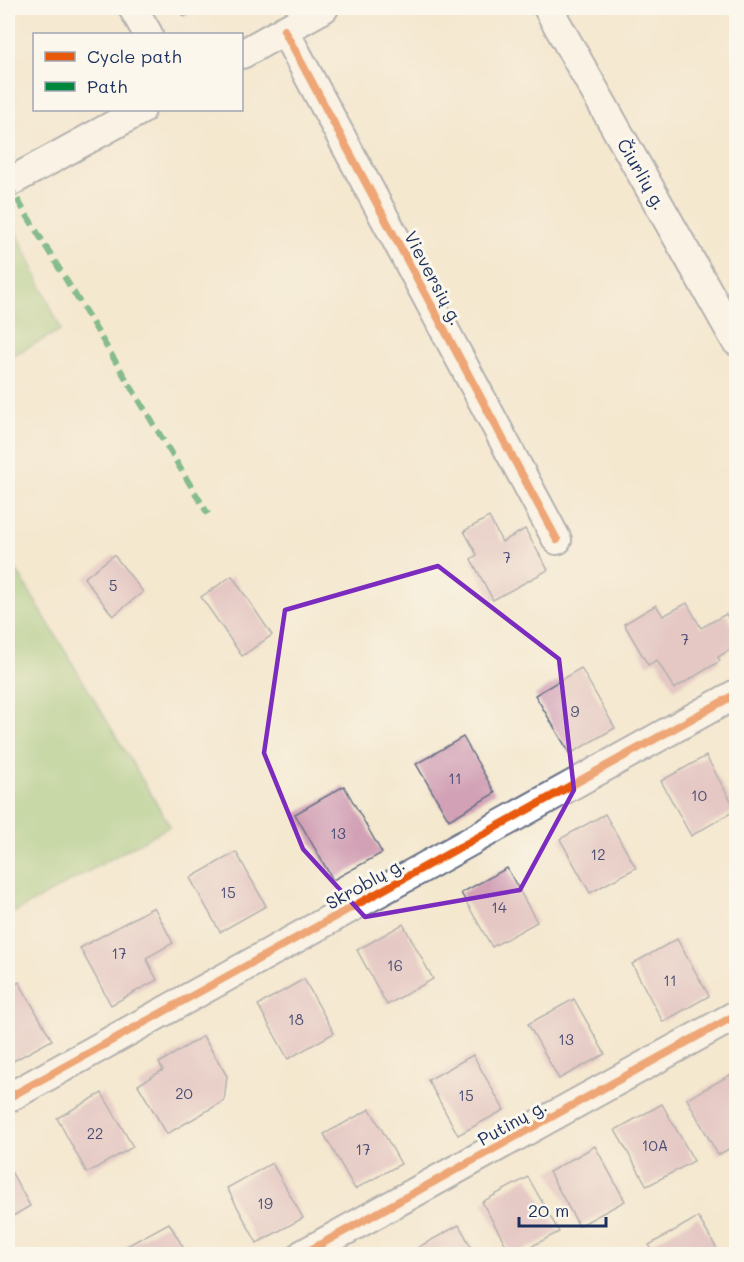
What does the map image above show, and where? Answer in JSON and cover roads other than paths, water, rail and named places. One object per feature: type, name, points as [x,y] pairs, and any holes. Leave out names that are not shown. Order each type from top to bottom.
[{"type":"street","points":[[133,8],[147,33]]},
{"type":"street","points":[[243,53],[324,8]]},
{"type":"street","name":"Čiurlių g.","points":[[548,8],[736,341]]},
{"type":"street","name":"Vieversių g.","points":[[284,30],[557,540]]},
{"type":"street","points":[[8,183],[139,111]]},
{"type":"street","name":"Skroblų g.","points":[[8,1098],[736,694]]},
{"type":"street","name":"Putinų g.","points":[[303,1254],[736,1015]]}]
